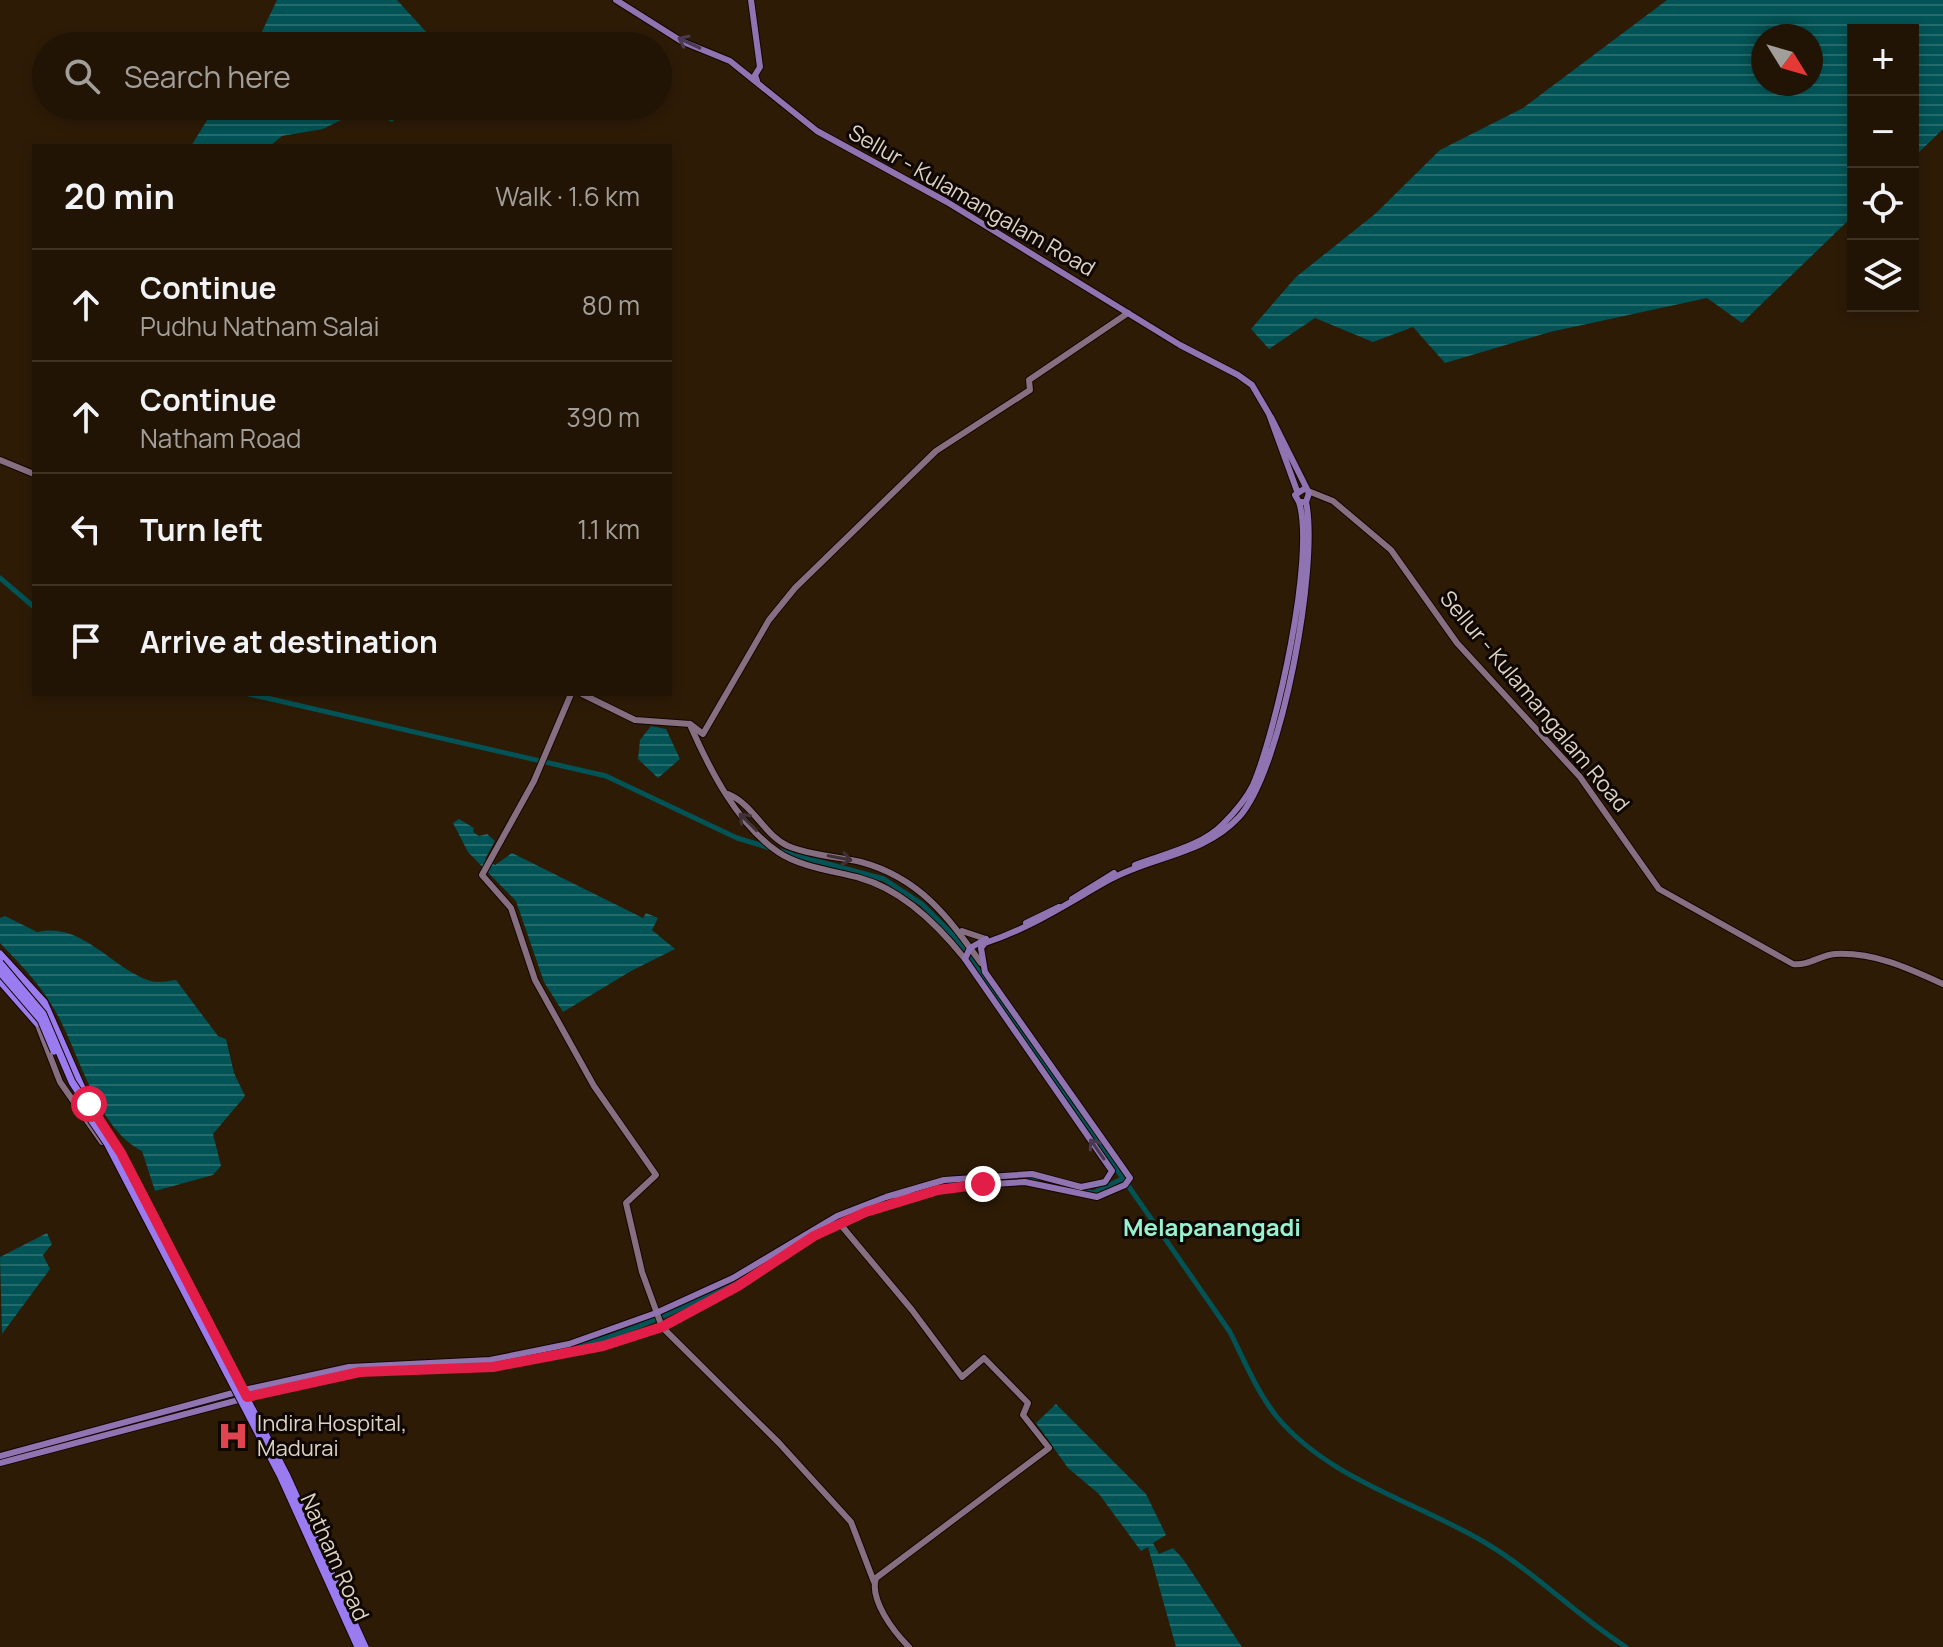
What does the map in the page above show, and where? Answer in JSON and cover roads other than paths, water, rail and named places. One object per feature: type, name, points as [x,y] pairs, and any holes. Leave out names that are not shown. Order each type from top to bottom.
[{"type":"highway","points":[[0,958],[29,984],[52,1017],[89,1104]]},
{"type":"highway","points":[[0,958],[43,1014],[72,1082],[119,1154],[286,1474],[366,1647]]},
{"type":"highway","points":[[0,977],[37,1023]]},
{"type":"highway","points":[[0,977],[41,1020],[71,1090],[107,1143],[281,1477],[357,1647]]},
{"type":"main road","name":"Sellur - Kulamangalam Road","points":[[616,0],[667,32]]},
{"type":"main road","points":[[751,0],[760,67],[755,75],[757,81]]},
{"type":"main road","name":"Sellur - Kulamangalam Road","points":[[672,35],[730,61],[817,131],[999,232],[1128,313],[1252,385],[1269,414],[1303,490],[1348,513],[1396,556],[1457,643],[1580,777],[1665,893],[1793,964],[1808,964],[1830,954],[1863,955],[1901,965],[1943,984]]},
{"type":"main road","points":[[586,696],[635,720],[690,724],[703,734],[769,620],[795,588],[880,503],[936,451],[1030,390],[1029,380],[1128,313]]},
{"type":"main road","points":[[966,952],[1052,910],[1107,876],[1206,838],[1244,800],[1264,752],[1281,689],[1299,592],[1304,520],[1303,490],[1276,421],[1269,414]]},
{"type":"main road","points":[[0,460],[32,473]]},
{"type":"main road","points":[[1303,490],[1295,497],[1304,501],[1322,498]]},
{"type":"main road","points":[[570,696],[538,771],[482,875],[511,908],[544,1000],[594,1086],[656,1175],[626,1203],[642,1272],[659,1320],[851,1522],[883,1613],[909,1647]]},
{"type":"main road","points":[[245,1394],[360,1372],[493,1367],[561,1357],[659,1320],[840,1224],[902,1198],[961,1186],[1038,1183],[1094,1197],[1127,1184],[1121,1165],[1004,1002],[981,963],[893,892],[865,879],[803,862],[774,848],[733,807],[728,794],[715,778],[690,724]]},
{"type":"main road","points":[[728,794],[740,799],[786,845],[882,869],[936,905],[959,930],[984,942]]},
{"type":"main road","points":[[803,862],[806,851]]},
{"type":"main road","points":[[0,1463],[245,1394],[369,1364],[510,1357],[659,1320],[819,1225],[913,1187],[960,1177],[1032,1174],[1093,1187],[1110,1178],[1112,1171],[966,952],[959,930]]},
{"type":"main road","points":[[981,963],[984,942]]},
{"type":"main road","name":"Natham Road","points":[[0,958],[38,1001],[89,1104],[121,1153],[293,1483],[366,1647]]},
{"type":"main road","name":"Natham Road","points":[[37,1023],[63,1088],[112,1158],[280,1479],[357,1647]]},
{"type":"main road","points":[[840,1224],[912,1310],[962,1377],[984,1358],[1028,1403],[1023,1415],[1049,1448],[874,1582]]},
{"type":"main road","points":[[0,1456],[236,1397]]},
{"type":"water","points":[[277,0],[397,0],[426,32],[262,32]]},
{"type":"water","points":[[1667,0],[1943,0],[1943,129],[1919,152],[1919,24],[1847,24],[1847,222],[1742,323],[1707,298],[1550,332],[1445,363],[1413,327],[1373,342],[1315,318],[1269,349],[1251,329],[1296,277],[1375,214],[1440,150],[1523,108]]},
{"type":"water","points":[[207,120],[341,120],[323,129],[282,136],[272,144],[192,144]]},
{"type":"water","points":[[651,726],[666,729],[680,759],[658,778],[638,759],[640,740]]},
{"type":"water","points":[[459,819],[474,828],[473,832],[479,836],[487,834],[495,841],[485,859],[495,865],[512,853],[643,918],[646,913],[658,918],[652,930],[675,949],[563,1012],[544,982],[516,901],[468,852],[453,823]]},
{"type":"water","points":[[5,916],[37,932],[54,930],[69,933],[151,981],[176,980],[218,1036],[226,1039],[234,1073],[245,1096],[213,1134],[221,1166],[213,1175],[155,1191],[142,1151],[127,1141],[102,1109],[52,1005],[32,977],[0,943],[0,918]]},
{"type":"water","points":[[47,1233],[52,1244],[43,1255],[50,1269],[2,1334],[0,1257]]},
{"type":"water","points":[[1056,1404],[1146,1494],[1166,1535],[1153,1543],[1159,1554],[1173,1548],[1183,1559],[1242,1647],[1176,1647],[1148,1547],[1141,1551],[1099,1494],[1068,1468],[1036,1423]]},
{"type":"waterway","points":[[0,578],[32,605]]},
{"type":"waterway","points":[[258,696],[606,776],[737,838],[770,848]]},
{"type":"waterway","points":[[780,851],[884,879],[922,904],[955,937],[1230,1332],[1270,1407],[1298,1439],[1374,1488],[1457,1527],[1503,1554],[1626,1647]]},
{"type":"waterway","points":[[985,1180],[1039,1178]]},
{"type":"waterway","points":[[1060,1184],[1093,1193],[1122,1179]]},
{"type":"waterway","points":[[929,1187],[963,1181]]},
{"type":"waterway","points":[[828,1224],[897,1196]]},
{"type":"waterway","points":[[567,1350],[680,1309],[733,1282],[785,1250]]},
{"type":"waterway","points":[[432,1366],[510,1361]]},
{"type":"waterway","points":[[252,1392],[288,1383]]},
{"type":"waterway","points":[[52,1446],[232,1398]]},
{"type":"waterway","points":[[0,1459],[23,1454]]},
{"type":"place","name":"Indira Hospital, Madurai","points":[[233,1436]]},
{"type":"district","name":"Melapanangadi","points":[[1212,1226]]}]
